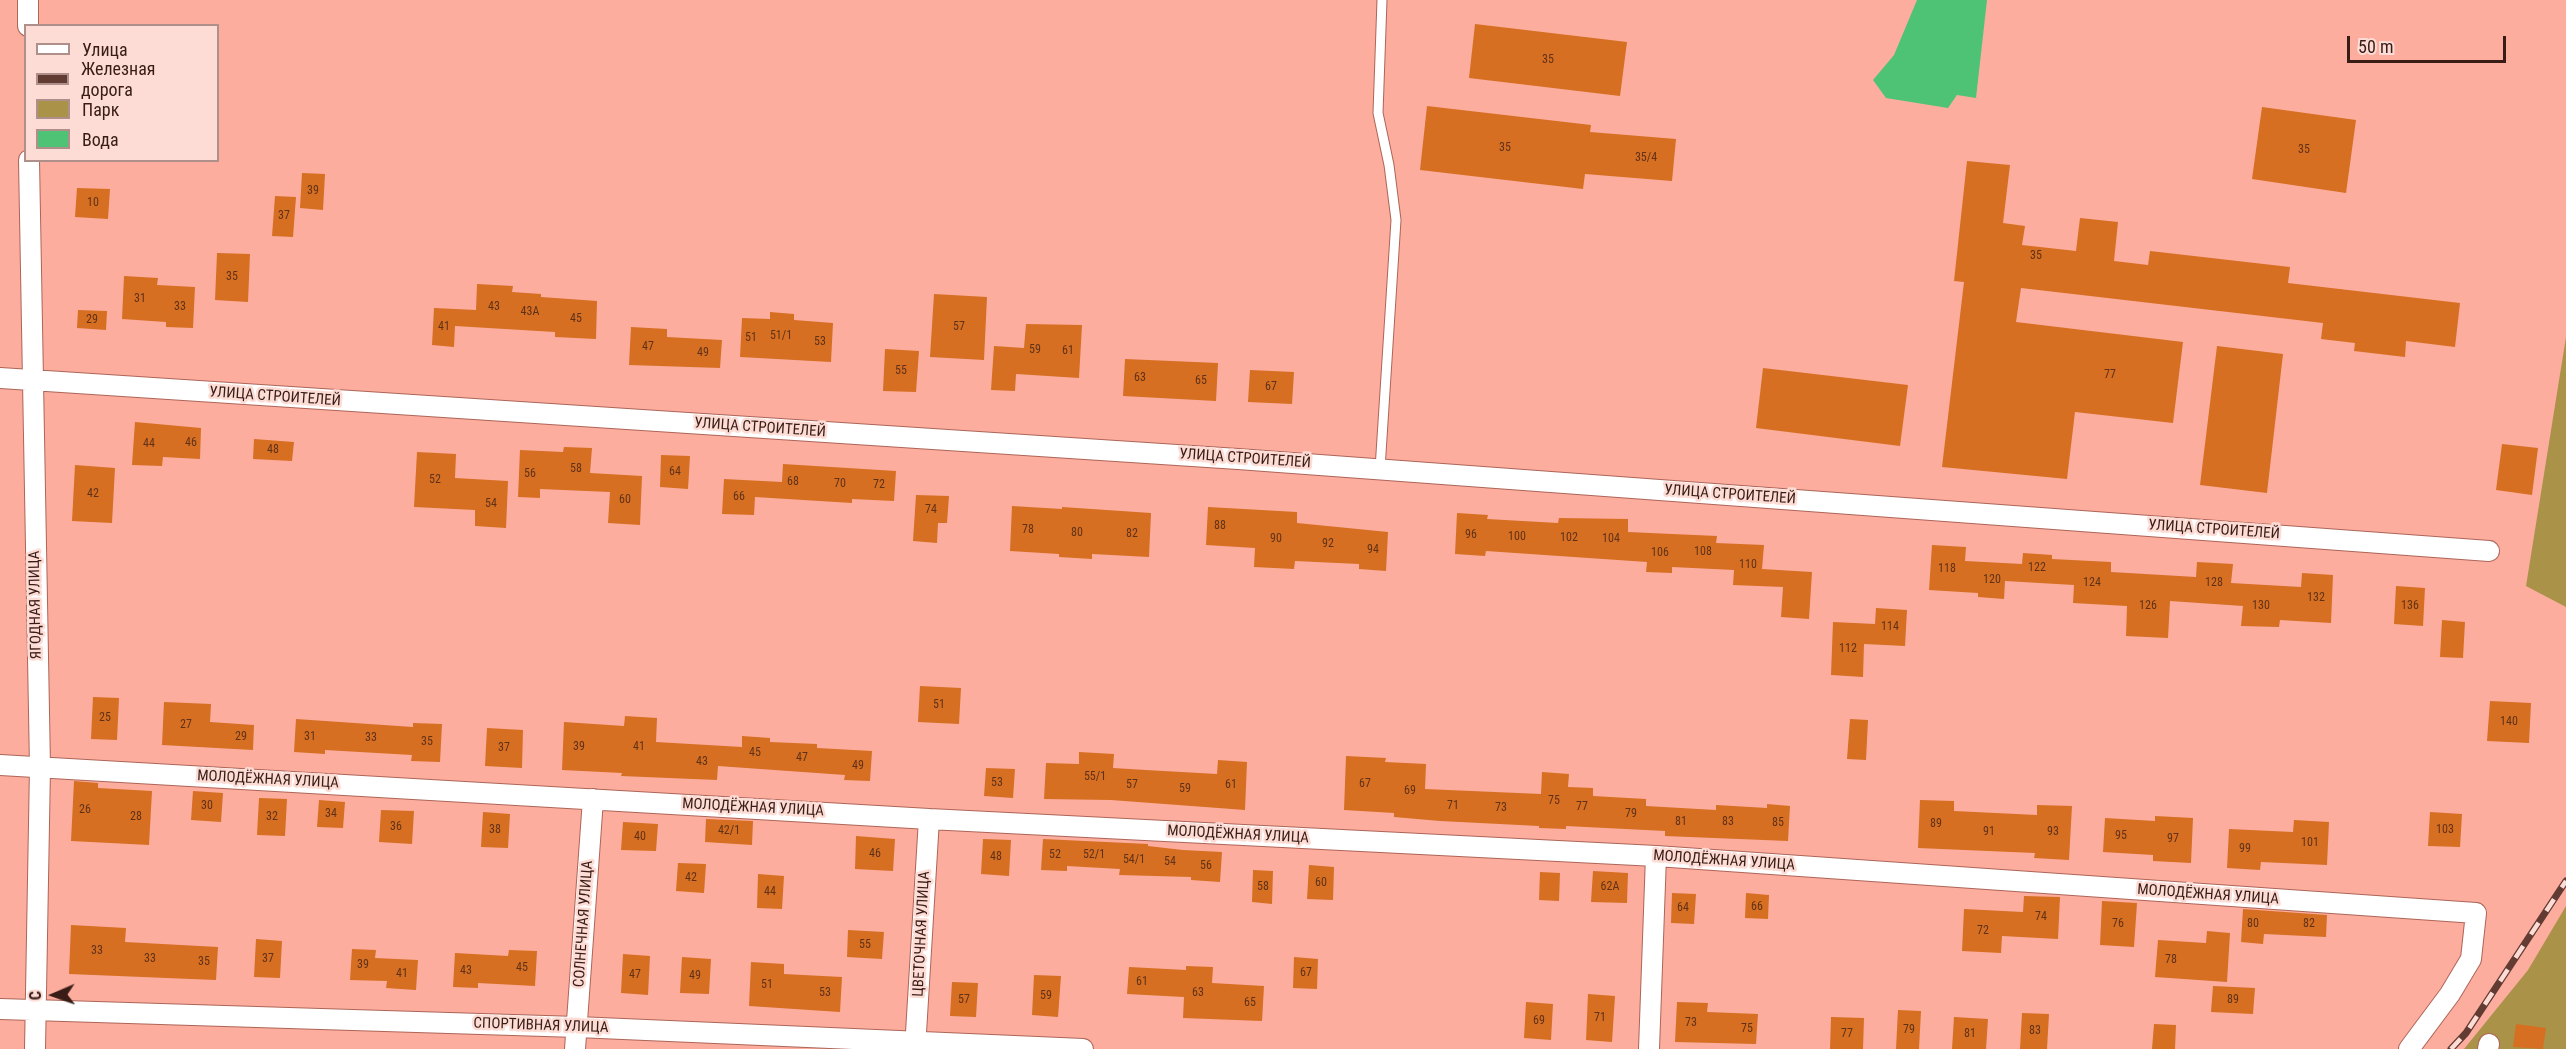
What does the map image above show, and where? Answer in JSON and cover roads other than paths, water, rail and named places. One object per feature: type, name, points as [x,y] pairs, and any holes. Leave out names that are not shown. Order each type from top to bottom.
[{"type":"street","points":[[28,0],[28,24]]},
{"type":"street","name":"ЯГОДНАЯ УЛИЦА","points":[[29,162],[40,767],[35,1049]]},
{"type":"street","name":"УЛИЦА СТРОИТЕЛЕЙ","points":[[0,378],[1380,469],[2489,551]]},
{"type":"street","name":"МОЛОДЁЖНАЯ УЛИЦА","points":[[0,765],[929,819],[1656,856],[2476,913],[2471,958],[2450,994],[2409,1049]]},
{"type":"street","name":"СОЛНЕЧНАЯ УЛИЦА","points":[[575,1049],[592,799]]},
{"type":"street","name":"ЦВЕТОЧНАЯ УЛИЦА","points":[[915,1045],[929,819]]},
{"type":"street","points":[[1649,1049],[1656,856]]},
{"type":"street","name":"СПОРТИВНАЯ УЛИЦА","points":[[0,1009],[576,1027],[915,1045],[1083,1049]]},
{"type":"lane","points":[[1380,469],[1396,220],[1389,165],[1377,113],[1382,0]]},
{"type":"water","points":[[1917,0],[1987,0],[1976,98],[1957,95],[1948,108],[1886,98],[1873,80],[1894,55]]},
{"type":"railway","points":[[2451,1049],[2466,1033],[2566,881]]}]
